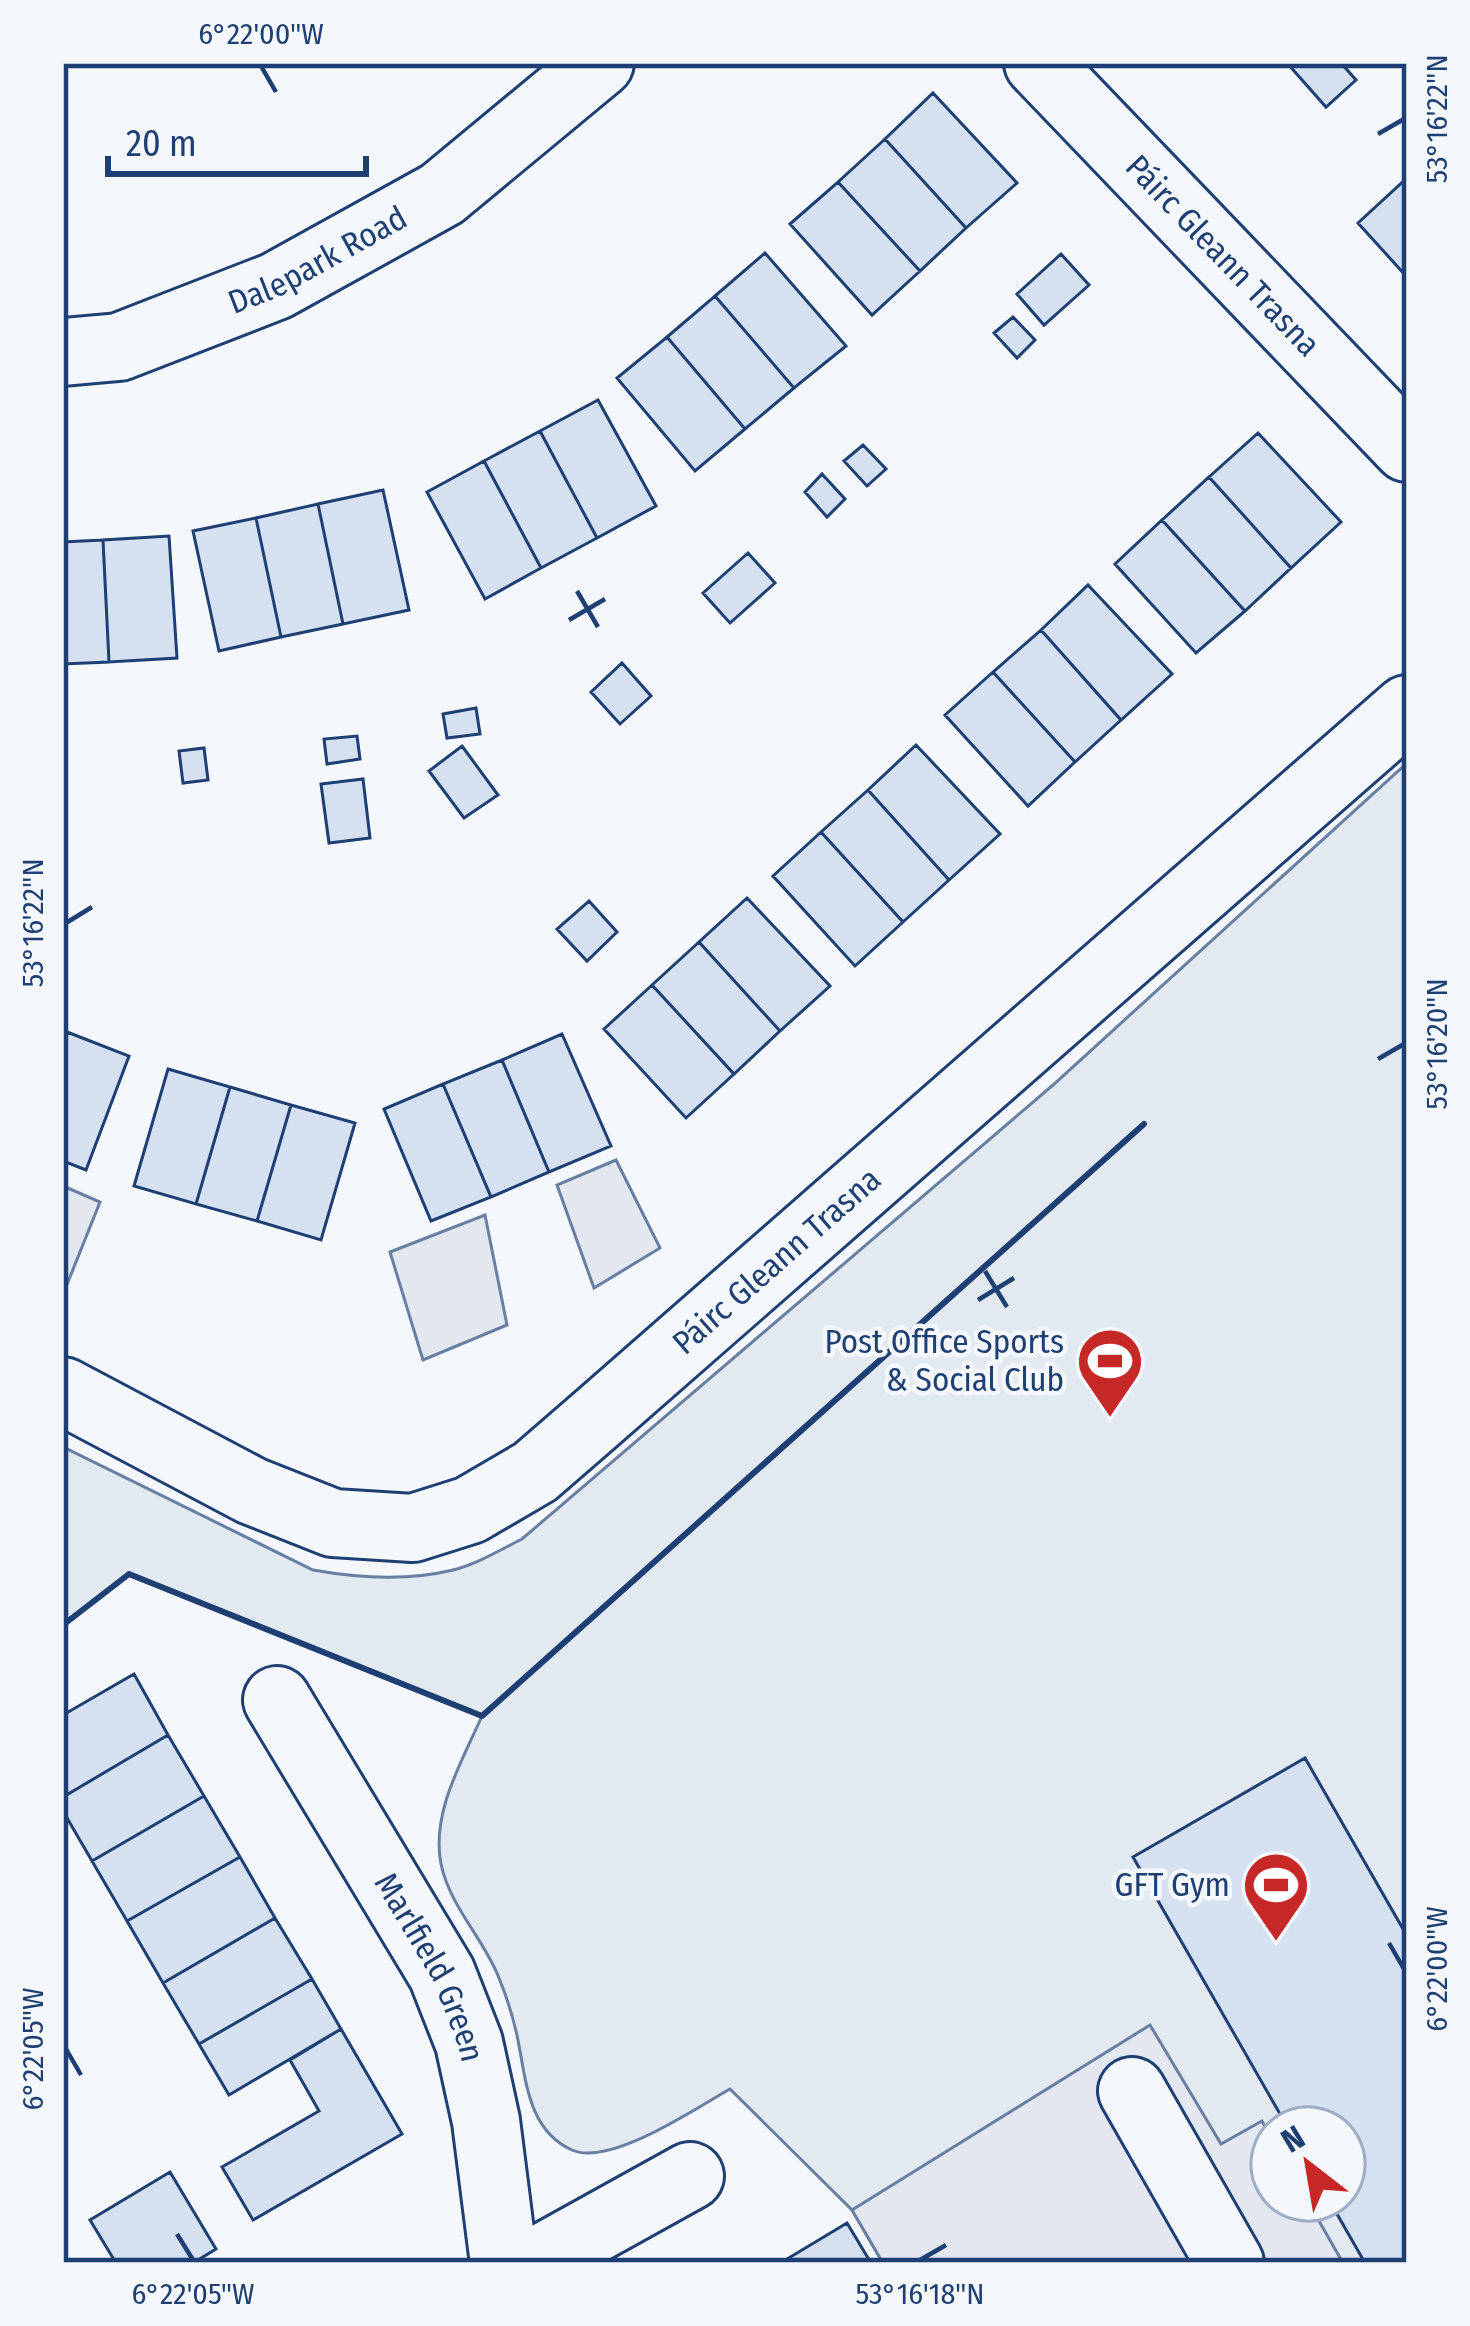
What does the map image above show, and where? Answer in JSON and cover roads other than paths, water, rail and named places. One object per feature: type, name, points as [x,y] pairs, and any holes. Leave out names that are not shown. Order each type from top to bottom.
[{"type":"street","name":"Dalepark Road","points":[[63,352],[119,347],[276,286],[442,194],[600,63]]},
{"type":"street","name":"Páirc Gleann Trasna","points":[[1038,63],[1407,448]]},
{"type":"street","name":"Páirc Gleann Trasna","points":[[63,1391],[253,1491],[332,1523],[413,1528],[470,1510],[535,1472],[1407,709]]},
{"type":"street","name":"Marlfield Green","points":[[277,1700],[405,1910],[469,2042],[486,2121],[504,2263]]},
{"type":"street","points":[[1132,2091],[1230,2263]]},
{"type":"street","points":[[533,2263],[690,2176]]},
{"type":"place","name":"Post Office Sports & Social Club","points":[[1110,1420]]},
{"type":"place","name":"GFT Gym","points":[[1276,1944]]}]
